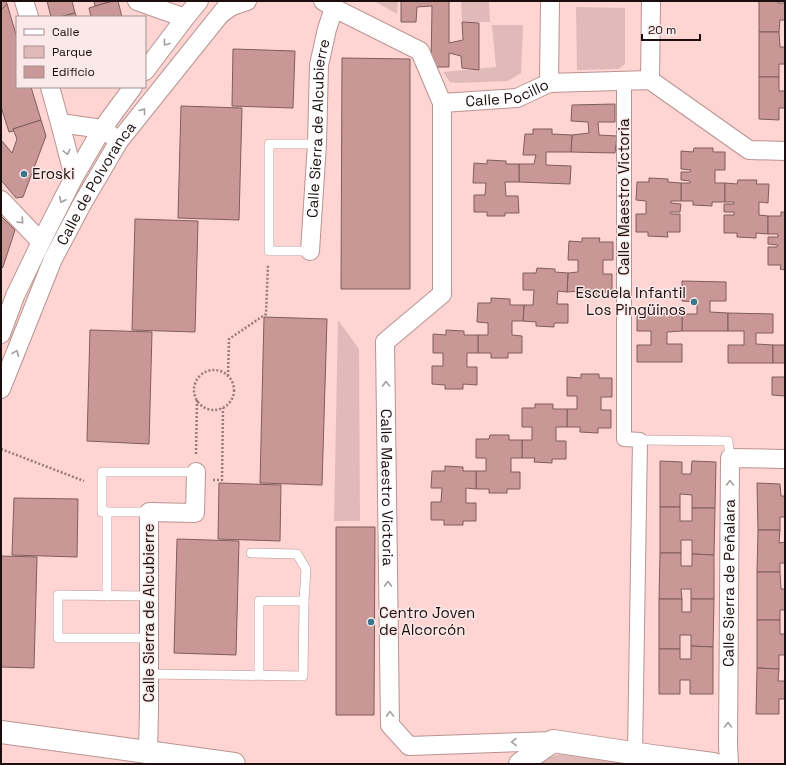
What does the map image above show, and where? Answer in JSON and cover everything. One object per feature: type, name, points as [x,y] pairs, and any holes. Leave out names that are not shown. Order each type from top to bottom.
[{"type":"street","points":[[24,1],[29,16]]},
{"type":"street","points":[[138,1],[185,18]]},
{"type":"street","points":[[146,70],[199,1]]},
{"type":"street","name":"Calle de Polvoranca","points":[[1,389],[53,259],[82,204],[119,141],[231,1]]},
{"type":"street","points":[[219,15],[232,6],[247,1]]},
{"type":"street","points":[[549,83],[550,1]]},
{"type":"street","points":[[650,1],[650,80],[749,150],[785,151]]},
{"type":"street","name":"Calle Pocillo","points":[[328,5],[420,51],[442,103],[517,98],[549,83],[650,80]]},
{"type":"street","name":"Calle Sierra de Alcubierre","points":[[310,251],[319,65],[327,29],[328,5]]},
{"type":"street","name":"Calle Maestro Victoria","points":[[624,80],[624,439],[640,440]]},
{"type":"street","points":[[50,88],[74,177]]},
{"type":"street","name":"Calle de Polvoranca","points":[[1,334],[8,292],[41,242],[74,177],[102,129],[132,88]]},
{"type":"street","name":"Calle Maestro Victoria","points":[[442,103],[442,294],[385,342],[390,725],[409,746],[553,741]]},
{"type":"street","points":[[60,123],[102,129],[119,141]]},
{"type":"street","points":[[1,200],[41,242]]},
{"type":"street","points":[[635,754],[640,440]]},
{"type":"street","points":[[730,458],[785,459]]},
{"type":"street","name":"Calle Sierra de Peñalara","points":[[729,764],[730,458]]},
{"type":"street","name":"Calle Sierra de Alcubierre","points":[[148,752],[149,512],[195,513],[196,472]]},
{"type":"street","points":[[1,732],[234,764]]},
{"type":"street","points":[[520,764],[553,741],[712,764]]},
{"type":"lane","points":[[310,251],[269,251],[270,144],[316,144]]},
{"type":"lane","points":[[640,440],[728,441],[730,458]]},
{"type":"lane","points":[[149,512],[102,512],[102,472],[196,472]]},
{"type":"lane","points":[[107,512],[107,596]]},
{"type":"lane","points":[[148,674],[302,676],[306,569],[297,554],[251,553]]},
{"type":"lane","points":[[148,596],[58,596],[58,638],[148,638]]},
{"type":"lane","points":[[259,675],[260,601],[304,601]]},
{"type":"path","points":[[228,376],[229,338],[266,314],[269,251]]},
{"type":"path","points":[[196,399],[200,404],[211,410],[223,408],[232,399],[234,393],[228,376],[215,370],[209,371],[202,374],[195,385],[196,472]]},
{"type":"path","points":[[222,480],[223,408]]},
{"type":"path","points":[[1,449],[84,481]]},
{"type":"green space","points":[[374,1],[398,1],[397,14]]},
{"type":"green space","points":[[461,1],[489,1],[490,22],[462,22]]},
{"type":"green space","points":[[576,7],[625,8],[625,64],[618,69],[577,70]]},
{"type":"green space","points":[[492,25],[523,25],[521,73],[508,81],[450,82],[443,72],[496,67]]},
{"type":"green space","points":[[338,320],[359,349],[360,521],[334,521]]},
{"type":"green space","points":[[561,754],[639,764],[537,764],[552,756]]},
{"type":"building","points":[[1,1],[6,1],[7,4],[1,10]]},
{"type":"building","points":[[47,1],[72,1],[75,13],[64,16],[51,16]]},
{"type":"building","points":[[94,1],[113,1],[95,6]]},
{"type":"building","points":[[118,1],[122,16],[91,16],[89,8]]},
{"type":"building","points":[[401,1],[449,1],[449,43],[463,40],[462,22],[479,23],[479,70],[462,68],[461,56],[449,53],[449,67],[431,67],[432,6],[417,7],[416,22],[401,22]]},
{"type":"building","points":[[759,1],[778,1],[778,3],[785,3],[785,20],[780,20],[779,32],[759,32]]},
{"type":"building","points":[[7,4],[16,35],[16,88],[31,88],[41,120],[13,129],[14,131],[9,132],[1,107],[1,10]]},
{"type":"building","points":[[75,13],[76,16],[64,16]]},
{"type":"building","points":[[759,32],[779,32],[780,47],[785,47],[785,64],[779,64],[779,77],[759,77]]},
{"type":"building","points":[[233,49],[295,51],[293,108],[232,106]]},
{"type":"building","points":[[342,58],[410,59],[410,289],[341,289]]},
{"type":"building","points":[[759,77],[779,77],[779,91],[785,91],[785,108],[779,108],[779,120],[759,119]]},
{"type":"building","points":[[615,104],[615,122],[598,122],[599,135],[617,136],[615,153],[571,152],[572,135],[589,133],[588,122],[571,121],[572,105]]},
{"type":"building","points":[[181,106],[242,108],[239,220],[178,218]]},
{"type":"building","points":[[41,120],[46,136],[23,197],[16,198],[1,180],[1,142],[2,141],[12,153],[17,139],[13,129]]},
{"type":"building","points":[[533,129],[552,129],[552,134],[572,135],[571,152],[546,152],[546,165],[571,166],[570,184],[519,182],[519,164],[534,164],[536,155],[523,155],[525,134],[533,134]]},
{"type":"building","points":[[694,148],[713,148],[713,152],[725,152],[725,170],[715,170],[715,183],[725,183],[725,202],[712,202],[712,206],[693,205],[693,201],[681,201],[681,183],[690,183],[690,181],[681,180],[681,172],[690,172],[691,170],[681,169],[681,151],[693,152]]},
{"type":"building","points":[[487,160],[506,161],[506,164],[519,164],[519,182],[505,182],[506,196],[518,196],[519,213],[505,213],[505,216],[487,216],[487,212],[474,212],[474,195],[485,195],[486,183],[473,183],[474,163],[487,164]]},
{"type":"building","points":[[649,178],[668,179],[668,182],[681,183],[681,201],[671,201],[671,203],[681,204],[680,212],[670,212],[671,214],[680,214],[680,232],[667,232],[668,237],[648,236],[648,232],[636,232],[636,214],[646,214],[646,201],[636,200],[637,182],[649,182]]},
{"type":"building","points":[[738,180],[757,180],[756,184],[769,184],[768,203],[759,202],[759,215],[768,216],[768,234],[756,233],[756,238],[737,237],[737,233],[724,233],[724,215],[734,215],[734,212],[724,212],[724,204],[734,204],[734,202],[725,202],[725,183],[737,184]]},
{"type":"building","points":[[781,212],[785,212],[785,270],[780,269],[781,265],[768,265],[768,247],[777,247],[778,245],[768,244],[768,237],[778,237],[778,234],[768,234],[768,216],[781,216]]},
{"type":"building","points":[[1,216],[15,230],[3,267],[1,269]]},
{"type":"building","points":[[135,219],[198,221],[195,332],[132,330]]},
{"type":"building","points":[[582,238],[600,238],[599,242],[613,242],[613,260],[603,260],[603,274],[612,274],[612,292],[599,292],[599,296],[580,296],[581,291],[567,292],[568,273],[578,272],[578,260],[568,260],[569,241],[582,242]]},
{"type":"building","points":[[537,268],[555,269],[555,272],[568,273],[567,292],[558,291],[557,304],[568,304],[568,323],[554,323],[554,327],[536,326],[536,322],[523,321],[524,305],[533,305],[534,290],[523,290],[523,273],[536,273]]},
{"type":"building","points":[[682,281],[726,282],[726,301],[710,301],[710,312],[728,313],[728,331],[682,331],[682,314],[697,314],[697,302],[682,301]]},
{"type":"building","points":[[491,298],[510,299],[510,305],[524,305],[523,321],[512,321],[512,335],[522,336],[522,353],[508,353],[508,358],[491,358],[491,353],[478,353],[478,335],[488,335],[488,323],[477,322],[478,303],[491,303]]},
{"type":"building","points":[[637,313],[682,314],[682,331],[667,332],[667,344],[682,344],[682,362],[637,362],[637,345],[651,345],[651,331],[637,331]]},
{"type":"building","points":[[728,313],[773,314],[773,333],[756,333],[756,344],[773,345],[773,363],[728,363],[728,345],[744,345],[744,331],[728,331]]},
{"type":"building","points":[[264,317],[327,319],[322,485],[260,483]]},
{"type":"building","points":[[90,330],[152,332],[149,444],[87,441]]},
{"type":"building","points":[[446,330],[464,331],[464,335],[478,335],[478,353],[467,353],[467,367],[477,367],[477,385],[463,384],[463,389],[445,389],[445,385],[432,384],[432,366],[443,366],[443,353],[433,353],[433,334],[446,335]]},
{"type":"building","points":[[773,345],[785,345],[785,363],[773,363]]},
{"type":"building","points":[[581,374],[599,374],[599,378],[612,378],[612,397],[601,397],[601,410],[611,410],[611,428],[598,428],[598,433],[580,432],[580,427],[567,427],[567,409],[577,409],[577,396],[567,396],[567,377],[581,378]]},
{"type":"building","points":[[772,377],[785,377],[785,396],[772,395]]},
{"type":"building","points":[[535,404],[553,404],[553,409],[567,409],[567,427],[556,427],[556,441],[566,441],[566,459],[552,459],[552,463],[534,462],[535,458],[522,458],[522,440],[532,440],[532,427],[522,427],[522,408],[535,408]]},
{"type":"building","points":[[490,435],[509,435],[509,440],[522,440],[522,458],[511,458],[511,472],[520,472],[520,489],[507,489],[507,493],[489,493],[489,489],[476,489],[476,471],[486,471],[486,458],[476,458],[476,439],[489,439]]},
{"type":"building","points":[[660,461],[682,462],[682,474],[691,474],[692,461],[716,462],[715,508],[692,508],[692,495],[680,494],[680,507],[660,507]]},
{"type":"building","points":[[445,466],[463,467],[463,471],[476,471],[476,489],[466,488],[466,503],[476,503],[476,521],[463,521],[463,525],[444,525],[444,520],[431,520],[431,502],[441,502],[442,488],[431,488],[432,471],[445,471]]},
{"type":"building","points":[[219,483],[281,485],[280,541],[218,539]]},
{"type":"building","points":[[757,483],[780,484],[781,496],[785,496],[785,517],[780,517],[780,530],[758,530]]},
{"type":"building","points":[[14,498],[78,499],[77,557],[12,555]]},
{"type":"building","points":[[660,507],[680,507],[680,521],[692,521],[692,508],[715,508],[714,555],[692,554],[692,540],[681,540],[681,553],[660,553]]},
{"type":"building","points":[[336,527],[375,527],[374,715],[336,715]]},
{"type":"building","points":[[758,530],[780,530],[779,543],[785,542],[785,563],[780,563],[780,572],[757,572]]},
{"type":"building","points":[[177,539],[239,541],[236,655],[174,653]]},
{"type":"building","points":[[660,553],[681,553],[681,566],[692,566],[692,554],[714,555],[714,599],[691,599],[691,589],[681,589],[682,599],[659,599]]},
{"type":"building","points":[[1,556],[37,557],[34,668],[1,667]]},
{"type":"building","points":[[757,572],[780,572],[781,589],[785,589],[785,610],[780,610],[780,620],[757,620]]},
{"type":"building","points":[[659,599],[682,599],[682,612],[691,612],[691,599],[714,599],[713,647],[691,646],[691,635],[680,635],[680,649],[659,649]]},
{"type":"building","points":[[757,620],[780,620],[780,634],[785,634],[785,655],[779,655],[779,669],[757,668]]},
{"type":"building","points":[[691,646],[713,647],[713,694],[690,694],[690,680],[680,680],[680,694],[659,694],[659,649],[680,649],[680,659],[691,659]]},
{"type":"building","points":[[757,668],[779,669],[778,681],[785,681],[785,699],[779,699],[779,714],[756,714]]},
{"type":"place","name":"Eroski","points":[[24,174]]},
{"type":"place","name":"Escuela Infantil Los Pingüinos","points":[[694,302]]},
{"type":"place","name":"Centro Joven de Alcorcón","points":[[371,622]]}]
